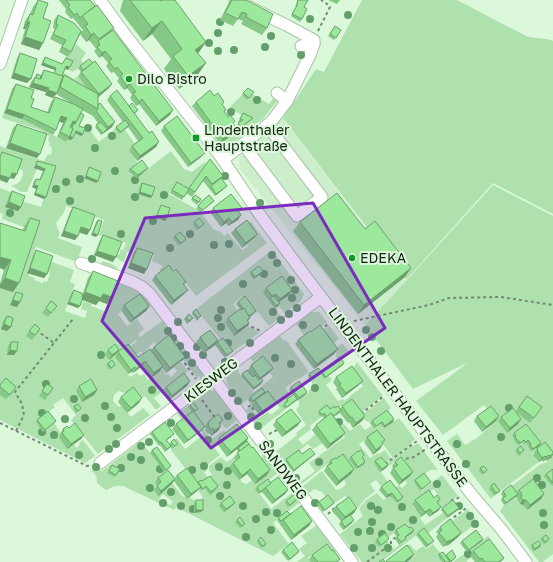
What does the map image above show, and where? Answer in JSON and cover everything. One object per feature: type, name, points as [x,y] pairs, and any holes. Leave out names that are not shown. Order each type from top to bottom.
[{"type":"street","points":[[0,64],[22,0]]},
{"type":"street","name":"LINDENTHALER HAUPTSTRASSE","points":[[101,0],[127,37],[223,160],[260,215],[321,297],[472,495],[502,530],[526,562]]},
{"type":"street","points":[[235,0],[286,25],[314,42]]},
{"type":"street","points":[[301,46],[314,42]]},
{"type":"street","points":[[223,160],[271,122],[287,101],[310,56],[314,42]]},
{"type":"street","points":[[277,93],[287,101]]},
{"type":"street","points":[[243,144],[297,216],[322,197],[267,125]]},
{"type":"street","name":"SANDWEG","points":[[81,263],[133,282],[146,290],[352,562]]},
{"type":"street","name":"KIESWEG","points":[[100,463],[321,297]]},
{"type":"path","points":[[314,42],[330,7],[321,0]]},
{"type":"path","points":[[342,324],[449,298],[501,297],[553,305]]},
{"type":"path","points":[[16,431],[24,415],[22,404],[15,392],[73,319]]},
{"type":"path","points":[[318,332],[331,322]]},
{"type":"path","points":[[245,323],[247,326],[256,328],[266,339]]},
{"type":"path","points":[[32,327],[54,343]]},
{"type":"path","points":[[179,356],[196,379],[193,380],[197,390],[219,423]]},
{"type":"path","points":[[358,416],[386,395]]},
{"type":"path","points":[[0,423],[87,466],[100,463]]},
{"type":"path","points":[[384,465],[420,439]]},
{"type":"path","points":[[399,464],[404,459],[414,457],[427,448]]},
{"type":"path","points":[[448,504],[462,495]]},
{"type":"path","points":[[321,520],[338,505],[339,506]]},
{"type":"path","points":[[446,523],[470,506]]},
{"type":"path","points":[[367,562],[390,544],[391,541],[397,536]]},
{"type":"highlighted area","points":[[313,203],[385,328],[211,448],[102,321],[145,218]]},
{"type":"shaded area","points":[[362,0],[457,0],[526,36],[553,41],[553,214],[493,183],[406,280],[283,118],[316,69],[324,72]]},
{"type":"shaded area","points":[[76,44],[86,53],[81,60],[84,64],[73,72],[68,70],[71,64],[64,61],[66,56],[68,57]]},
{"type":"shaded area","points":[[63,72],[74,79],[78,76],[96,99],[59,82]]},
{"type":"shaded area","points":[[252,94],[269,104],[275,96],[279,99],[263,119],[235,141],[225,145],[220,144],[251,120],[229,108],[242,95],[247,100]]},
{"type":"shaded area","points":[[4,113],[22,119],[66,142],[76,133],[90,130],[99,142],[115,129],[119,134],[125,130],[136,145],[129,151],[138,164],[127,173],[137,177],[171,151],[184,169],[192,172],[205,162],[206,164],[187,191],[175,184],[169,194],[205,214],[203,215],[213,229],[221,232],[224,236],[228,233],[242,250],[254,239],[243,224],[251,222],[267,243],[196,296],[175,268],[171,271],[161,272],[159,270],[163,266],[152,261],[154,255],[134,249],[132,253],[127,252],[124,262],[115,257],[116,254],[119,255],[121,249],[123,250],[126,243],[114,239],[114,241],[99,235],[104,220],[66,206],[56,223],[60,233],[58,238],[82,247],[77,262],[36,247],[27,272],[29,273],[29,276],[35,278],[34,280],[43,283],[44,281],[47,282],[50,273],[47,272],[49,265],[52,262],[74,270],[70,282],[75,284],[65,311],[85,318],[87,311],[81,309],[83,301],[92,304],[91,306],[107,312],[111,301],[108,300],[100,276],[134,289],[144,297],[151,306],[149,308],[143,301],[137,298],[120,311],[121,312],[118,314],[127,326],[137,319],[144,329],[138,334],[140,337],[162,321],[203,374],[202,380],[199,376],[197,378],[167,338],[157,345],[154,342],[143,353],[141,351],[134,357],[128,349],[137,341],[136,340],[115,357],[130,377],[137,373],[140,376],[144,374],[148,380],[162,369],[166,375],[168,374],[171,377],[177,371],[174,367],[181,362],[188,371],[154,398],[161,406],[156,410],[145,396],[137,401],[127,394],[119,391],[114,395],[113,401],[119,407],[122,406],[131,417],[143,408],[150,415],[98,454],[71,420],[76,415],[63,398],[53,405],[55,407],[36,422],[54,423],[60,434],[74,444],[76,448],[83,440],[95,456],[85,463],[0,420],[0,288],[14,292],[24,227],[2,219],[3,214],[0,213],[0,188],[23,197],[22,201],[41,207],[54,169],[37,169],[27,192],[21,192],[11,185],[20,181],[23,171],[0,157],[0,146],[44,161],[48,154],[51,155],[52,149],[49,145],[50,142],[48,141],[49,136],[40,130],[2,118]]},
{"type":"shaded area","points":[[282,117],[406,281],[365,325],[239,168],[240,157]]},
{"type":"shaded area","points":[[493,185],[553,216],[553,554],[543,562],[539,562],[500,511],[504,505],[517,496],[518,502],[527,510],[541,499],[530,484],[516,495],[510,487],[541,464],[551,459],[541,446],[533,453],[539,462],[498,493],[492,486],[489,489],[494,496],[491,499],[447,441],[457,434],[465,445],[477,438],[496,421],[484,405],[443,435],[416,401],[469,362],[413,389],[365,325]]},
{"type":"shaded area","points":[[272,250],[304,294],[301,301],[285,314],[277,303],[263,293],[281,317],[269,326],[258,312],[254,314],[242,297],[233,304],[239,312],[234,335],[246,327],[249,327],[259,333],[231,353],[196,309]]},
{"type":"shaded area","points":[[102,261],[114,265],[119,271],[101,266]]},
{"type":"shaded area","points":[[311,312],[319,312],[327,322],[308,337],[305,337],[296,324]]},
{"type":"shaded area","points":[[329,325],[339,339],[330,346],[320,332]]},
{"type":"shaded area","points":[[280,336],[284,341],[286,340],[309,372],[285,388],[291,397],[283,406],[285,410],[260,429],[246,410],[251,407],[259,418],[268,412],[271,415],[280,408],[271,396],[268,398],[261,389],[242,404],[227,384],[226,377],[238,367],[238,372],[254,392],[273,377],[259,358],[253,362],[250,358]]},
{"type":"shaded area","points":[[342,343],[349,351],[338,359],[334,350]]},
{"type":"shaded area","points":[[357,362],[383,396],[358,415],[348,401],[334,411],[318,413],[321,417],[310,426],[311,429],[298,439],[303,445],[316,434],[323,443],[313,449],[308,444],[285,462],[277,451],[297,435],[296,433],[306,425],[296,410],[299,406],[299,399],[309,392],[309,390],[314,386],[310,380],[320,373],[324,379],[329,376],[332,380],[326,385],[338,401],[343,399],[344,401],[363,386],[352,371]]},
{"type":"shaded area","points":[[209,390],[215,391],[237,420],[226,429],[216,417],[202,427],[211,440],[224,430],[227,434],[213,446],[220,455],[207,465],[207,470],[204,473],[208,478],[212,475],[209,470],[209,466],[221,457],[227,462],[239,453],[237,461],[230,467],[239,480],[240,479],[243,483],[247,484],[252,480],[255,484],[262,459],[262,451],[278,473],[256,490],[259,495],[260,494],[271,509],[292,493],[299,503],[273,523],[289,544],[273,556],[176,507],[174,510],[123,486],[115,486],[106,490],[97,483],[96,476],[91,471],[98,469],[102,471],[141,441],[164,472],[162,492],[173,484],[182,496],[187,498],[189,497],[195,501],[194,513],[201,512],[201,499],[203,497],[197,489],[199,488],[201,491],[205,488],[210,494],[201,483],[197,484],[171,450],[176,446],[173,441],[177,438],[185,449],[203,435],[201,431],[183,421],[177,414]],"holes":[[[163,494],[173,502],[170,505],[159,499]]]},
{"type":"shaded area","points":[[384,398],[391,408],[371,423],[364,420],[360,416]]},
{"type":"shaded area","points":[[399,418],[415,439],[411,443],[412,444],[393,458],[375,433],[359,444],[370,458],[385,450],[391,459],[385,463],[374,463],[388,482],[381,486],[376,480],[370,484],[375,491],[365,499],[358,508],[350,498],[348,499],[345,496],[332,505],[322,492],[314,489],[309,493],[303,486],[322,471],[336,490],[345,486],[346,483],[344,480],[352,473],[340,458],[333,463],[331,461],[302,484],[300,482],[315,471],[309,463],[345,437],[339,428],[344,424],[350,431],[360,424],[365,430],[372,426],[374,429],[380,424],[384,428]]},
{"type":"shaded area","points":[[418,443],[438,470],[430,470],[414,482],[421,491],[442,475],[458,496],[441,508],[435,499],[437,494],[434,489],[412,505],[425,525],[443,513],[447,518],[427,534],[423,530],[381,562],[362,562],[340,534],[363,516],[359,509],[366,500],[377,493],[383,500],[390,496],[393,489],[399,485],[402,488],[407,483],[405,480],[409,476],[401,465],[404,460],[401,457],[386,468],[386,464],[412,445],[413,446]],"holes":[[[403,526],[404,541],[394,549],[387,541],[379,547],[386,539]]]},
{"type":"shaded area","points":[[468,509],[478,522],[458,537],[448,524]]},
{"type":"shaded area","points":[[317,525],[337,551],[333,554],[323,547],[308,558],[311,562],[297,562],[305,556],[299,549],[307,543],[301,536]]},
{"type":"shaded area","points":[[488,536],[497,548],[471,557],[466,562],[453,562]]},
{"type":"shaded area","points":[[409,544],[416,551],[423,546],[426,549],[433,544],[441,554],[442,562],[408,562],[413,558],[411,555],[415,553],[409,547],[405,546]]},
{"type":"building","points":[[38,0],[48,3],[43,18],[51,21],[43,43],[25,37],[30,22],[27,22],[30,14],[33,15]]},
{"type":"building","points":[[66,0],[90,0],[95,6],[80,18],[77,13],[74,15],[68,7],[70,5]]},
{"type":"building","points":[[130,0],[175,0],[206,42],[195,50],[206,63],[188,76],[173,56],[182,49],[162,21],[152,28]]},
{"type":"building","points":[[232,0],[246,0],[273,14],[267,28],[246,17],[247,14],[242,12],[238,19],[225,13]]},
{"type":"building","points":[[298,0],[308,0],[304,7],[307,9],[302,19],[292,14],[298,4]]},
{"type":"building","points":[[97,5],[114,28],[99,39],[94,33],[91,35],[85,26],[88,24],[82,16]]},
{"type":"building","points":[[58,15],[74,23],[81,31],[71,52],[62,47],[66,40],[53,34],[58,25],[56,24]]},
{"type":"building","points":[[335,26],[341,30],[336,38],[330,34]]},
{"type":"building","points":[[113,30],[173,110],[159,121],[142,99],[139,102],[133,93],[136,92],[130,84],[127,86],[120,76],[123,74],[117,67],[115,69],[109,62],[112,59],[105,51],[102,53],[97,47],[100,45],[98,41]]},
{"type":"building","points":[[20,53],[37,59],[31,79],[14,73]]},
{"type":"building","points":[[45,57],[62,64],[66,58],[73,61],[70,67],[66,66],[62,76],[54,74],[56,68],[43,63]]},
{"type":"building","points":[[89,59],[93,63],[83,70],[80,66]]},
{"type":"building","points":[[95,61],[112,84],[99,94],[81,72]]},
{"type":"building","points":[[44,70],[63,76],[57,93],[48,90],[49,88],[33,83],[35,77],[41,79]]},
{"type":"building","points":[[37,74],[41,76],[40,79],[36,78]]},
{"type":"building","points":[[64,75],[98,94],[98,109],[60,87]]},
{"type":"building","points":[[16,84],[34,90],[31,98],[34,99],[31,107],[49,113],[55,97],[83,109],[76,122],[73,121],[70,127],[73,129],[70,137],[60,132],[67,118],[61,116],[56,130],[25,115],[7,109]]},
{"type":"building","points":[[248,88],[254,92],[249,98],[243,93]]},
{"type":"building","points":[[117,90],[149,133],[152,131],[159,142],[140,156],[132,146],[143,138],[110,96]]},
{"type":"building","points":[[210,90],[214,96],[218,93],[224,102],[222,104],[226,110],[224,111],[228,117],[230,115],[235,121],[233,123],[237,129],[223,139],[196,102]]},
{"type":"building","points":[[100,103],[115,122],[108,127],[96,111]]},
{"type":"building","points":[[132,103],[138,110],[134,113],[129,106]]},
{"type":"building","points":[[81,113],[84,115],[79,126],[85,128],[83,134],[76,131],[73,138],[70,136],[73,129],[73,124],[75,124]]},
{"type":"building","points":[[243,113],[253,118],[241,127],[238,123],[243,120],[240,119]]},
{"type":"building","points":[[177,116],[205,153],[191,163],[164,126]]},
{"type":"building","points":[[125,120],[129,125],[121,132],[116,127]]},
{"type":"building","points":[[101,122],[107,129],[103,133],[96,125]]},
{"type":"building","points":[[17,124],[47,134],[40,154],[10,143]]},
{"type":"building","points":[[2,152],[22,159],[17,174],[12,173],[10,178],[0,175],[0,157]]},
{"type":"building","points":[[210,159],[223,176],[212,184],[206,176],[195,192],[189,188]]},
{"type":"building","points":[[142,160],[148,168],[138,175],[130,169]]},
{"type":"building","points":[[37,161],[56,166],[46,197],[35,193],[38,186],[34,185],[36,179],[40,180],[45,169],[36,165]]},
{"type":"building","points":[[89,167],[101,172],[98,181],[86,176]]},
{"type":"building","points":[[221,178],[227,186],[216,194],[211,186]]},
{"type":"building","points":[[177,182],[189,189],[184,197],[172,190]]},
{"type":"building","points":[[142,183],[155,187],[152,196],[140,192]]},
{"type":"building","points":[[12,191],[25,196],[21,207],[9,202]]},
{"type":"building","name":"EDEKA","points":[[337,193],[365,229],[375,221],[411,268],[364,305],[300,222]]},
{"type":"building","points":[[231,194],[242,208],[238,211],[241,215],[232,222],[229,218],[224,222],[213,208]]},
{"type":"building","points":[[195,195],[201,199],[199,202],[192,198]]},
{"type":"building","points":[[209,195],[214,201],[203,210],[198,206]]},
{"type":"building","points":[[161,205],[170,208],[167,218],[157,215]]},
{"type":"building","points":[[73,207],[95,215],[90,230],[81,227],[78,236],[64,231]]},
{"type":"building","points":[[30,218],[40,221],[19,283],[5,278],[11,260],[0,257],[0,223],[25,231]]},
{"type":"building","points":[[199,218],[204,224],[199,228],[194,222]]},
{"type":"building","points":[[98,220],[102,221],[98,235],[93,233]]},
{"type":"building","points":[[247,220],[257,234],[246,243],[235,229]]},
{"type":"building","points":[[180,232],[186,239],[181,243],[175,236]]},
{"type":"building","points":[[103,235],[122,242],[116,257],[97,251]]},
{"type":"building","points":[[137,248],[153,253],[147,269],[131,263]]},
{"type":"building","points":[[36,250],[53,256],[47,274],[30,268]]},
{"type":"building","points":[[169,265],[173,271],[176,269],[186,282],[183,284],[188,290],[174,300],[155,276]]},
{"type":"building","points":[[259,266],[263,271],[255,277],[251,272]]},
{"type":"building","points":[[93,271],[118,281],[112,297],[103,294],[101,298],[85,292]]},
{"type":"building","points":[[282,276],[292,290],[280,299],[276,294],[272,296],[266,288]]},
{"type":"building","points":[[74,290],[83,294],[80,306],[69,302]]},
{"type":"building","points":[[16,292],[23,294],[20,302],[13,300]]},
{"type":"building","points":[[140,294],[149,306],[134,318],[124,305]]},
{"type":"building","points":[[245,296],[256,311],[249,316],[238,302]]},
{"type":"building","points":[[274,296],[280,303],[276,306],[270,298]]},
{"type":"building","points":[[51,301],[57,306],[51,313],[46,308]]},
{"type":"building","points":[[244,308],[250,318],[247,320],[249,323],[237,331],[228,318],[240,309],[241,310]]},
{"type":"building","points":[[196,309],[201,316],[198,318],[193,312]]},
{"type":"building","points":[[189,314],[193,318],[189,321],[186,317]]},
{"type":"building","points":[[7,316],[13,318],[11,327],[4,324]]},
{"type":"building","points":[[35,324],[40,329],[35,335],[29,331]]},
{"type":"building","points":[[320,325],[338,349],[317,364],[298,340]]},
{"type":"building","points":[[210,330],[218,340],[208,348],[200,337]]},
{"type":"building","points":[[169,335],[185,357],[170,368],[154,347]]},
{"type":"building","points":[[223,338],[233,351],[227,355],[217,342]]},
{"type":"building","points":[[11,342],[18,342],[17,351],[10,350]]},
{"type":"building","points":[[115,344],[119,350],[112,355],[108,350]]},
{"type":"building","points":[[128,344],[138,357],[150,349],[163,366],[154,373],[145,361],[136,369],[135,367],[131,370],[118,352]]},
{"type":"building","points":[[263,356],[273,368],[260,378],[251,365]]},
{"type":"building","points":[[340,357],[344,363],[326,377],[321,371]]},
{"type":"building","points":[[112,360],[115,365],[111,368],[108,363]]},
{"type":"building","points":[[352,366],[363,381],[346,393],[339,385],[341,384],[336,377]]},
{"type":"building","points":[[318,368],[321,371],[312,378],[309,374]]},
{"type":"building","points":[[247,370],[253,377],[255,375],[259,380],[261,378],[263,381],[254,388],[242,374]]},
{"type":"building","points":[[184,373],[190,381],[172,396],[166,387]]},
{"type":"building","points":[[6,378],[16,387],[10,395],[0,387]]},
{"type":"building","points":[[91,379],[97,390],[85,397],[79,386]]},
{"type":"building","points":[[299,381],[307,392],[299,398],[291,387]]},
{"type":"building","points":[[47,384],[53,388],[48,395],[42,391]]},
{"type":"building","points":[[133,387],[142,398],[131,408],[121,397]]},
{"type":"building","points":[[262,388],[265,392],[253,401],[250,397]]},
{"type":"building","points":[[268,391],[276,402],[263,412],[255,400]]},
{"type":"building","points":[[294,394],[297,399],[287,407],[284,404],[288,401],[287,399]]},
{"type":"building","points":[[527,396],[542,407],[534,418],[519,407]]},
{"type":"building","points":[[352,399],[365,416],[356,423],[342,406]]},
{"type":"building","points":[[193,402],[198,409],[195,411],[190,405]]},
{"type":"building","points":[[78,404],[81,408],[78,411],[74,406]]},
{"type":"building","points":[[327,405],[330,409],[334,406],[335,408],[338,406],[341,410],[333,416],[331,413],[327,417],[324,413],[322,415],[319,411]]},
{"type":"building","points":[[491,406],[499,416],[486,427],[477,416]]},
{"type":"building","points":[[513,408],[521,419],[510,428],[501,417]]},
{"type":"building","points":[[291,409],[301,421],[286,432],[276,420]]},
{"type":"building","points":[[387,410],[394,419],[385,426],[382,422],[376,426],[372,421]]},
{"type":"building","points":[[48,411],[56,421],[45,430],[37,420]]},
{"type":"building","points":[[193,411],[205,427],[188,440],[176,424]]},
{"type":"building","points":[[331,413],[345,433],[330,444],[316,425]]},
{"type":"building","points":[[218,414],[223,420],[219,423],[221,426],[214,431],[213,428],[211,430],[208,422]]},
{"type":"building","points":[[165,422],[174,434],[166,440],[171,446],[167,449],[161,442],[160,443],[152,432]]},
{"type":"building","points":[[75,423],[84,435],[71,444],[62,433],[64,431],[63,429],[67,426],[69,428]]},
{"type":"building","points":[[237,424],[248,438],[231,452],[219,438]]},
{"type":"building","points":[[526,424],[541,443],[533,449],[528,440],[526,442],[524,440],[520,443],[515,437],[516,436],[514,433]]},
{"type":"building","points":[[377,430],[385,440],[376,450],[367,437]]},
{"type":"building","points":[[174,439],[178,444],[174,446],[171,442]]},
{"type":"building","points":[[247,441],[249,444],[240,451],[238,448]]},
{"type":"building","points":[[545,442],[553,454],[542,458],[537,448]]},
{"type":"building","points":[[249,444],[252,448],[253,447],[270,470],[258,479],[250,469],[242,476],[233,463],[240,457],[237,453]]},
{"type":"building","points":[[521,446],[524,450],[520,453],[517,449]]},
{"type":"building","points":[[157,447],[171,466],[166,470],[152,450]]},
{"type":"building","points":[[310,448],[315,454],[294,470],[286,459],[299,450],[302,454]]},
{"type":"building","points":[[361,450],[364,455],[362,457],[365,462],[358,467],[351,457]]},
{"type":"building","points":[[343,454],[354,469],[339,481],[327,466],[332,463],[330,461]]},
{"type":"building","points":[[381,457],[388,465],[382,469],[375,461]]},
{"type":"building","points":[[401,457],[413,472],[402,480],[393,468],[398,465],[395,462]]},
{"type":"building","points":[[112,465],[120,469],[116,475],[109,471]]},
{"type":"building","points":[[484,466],[487,470],[484,473],[480,468]]},
{"type":"building","points":[[187,468],[201,487],[191,494],[177,475]]},
{"type":"building","points":[[553,469],[553,483],[546,474]]},
{"type":"building","points":[[168,470],[175,479],[161,491],[157,486],[161,482],[158,478]]},
{"type":"building","points":[[424,473],[431,482],[422,489],[415,480]]},
{"type":"building","points":[[210,476],[218,486],[211,492],[206,486],[203,489],[198,482]]},
{"type":"building","points":[[278,477],[288,490],[275,500],[265,487]]},
{"type":"building","points":[[268,479],[271,483],[260,492],[257,487]]},
{"type":"building","points":[[533,479],[544,494],[530,505],[526,500],[523,500],[521,497],[522,494],[519,490]]},
{"type":"building","points":[[390,480],[403,497],[398,501],[392,493],[388,495],[381,487]]},
{"type":"building","points":[[494,483],[500,491],[496,493],[491,486]]},
{"type":"building","points":[[511,485],[518,494],[506,503],[502,498],[506,496],[503,491]]},
{"type":"building","points":[[429,490],[434,498],[437,495],[440,499],[437,502],[441,507],[433,513],[430,509],[425,512],[415,500]]},
{"type":"building","points":[[295,494],[298,498],[290,505],[286,501]]},
{"type":"building","points":[[328,495],[334,503],[325,510],[319,502]]},
{"type":"building","points":[[230,496],[235,503],[226,509],[221,503]]},
{"type":"building","points":[[349,497],[357,508],[345,517],[336,506]]},
{"type":"building","points":[[196,500],[203,500],[203,510],[196,510]]},
{"type":"building","points":[[453,500],[459,508],[448,516],[442,508]]},
{"type":"building","points":[[301,506],[312,521],[294,535],[283,520]]},
{"type":"building","points":[[287,511],[290,514],[281,521],[278,518]]},
{"type":"building","points":[[350,515],[354,520],[345,527],[341,521]]},
{"type":"building","points":[[240,517],[245,524],[242,526],[237,520]]},
{"type":"building","points":[[450,519],[461,533],[447,542],[439,533],[442,530],[440,527]]},
{"type":"building","points":[[405,524],[414,530],[401,542],[397,537],[399,535],[396,530]]},
{"type":"building","points":[[424,528],[434,541],[428,545],[418,533]]},
{"type":"building","points":[[476,530],[483,539],[469,550],[462,541]]},
{"type":"building","points":[[385,533],[389,539],[381,545],[377,539]]},
{"type":"building","points":[[546,535],[549,539],[545,542],[542,538]]},
{"type":"building","points":[[261,537],[266,544],[263,546],[258,540]]},
{"type":"building","points":[[489,539],[504,558],[498,562],[485,562],[473,551]]},
{"type":"building","points":[[538,541],[541,544],[535,549],[532,545]]},
{"type":"building","points":[[292,542],[299,551],[290,559],[283,550]]},
{"type":"building","points":[[327,544],[340,559],[336,562],[318,562],[312,555]]},
{"type":"building","points":[[407,545],[414,554],[405,562],[386,561]]},
{"type":"building","points":[[452,550],[456,557],[451,561],[446,555]]},
{"type":"building","points":[[443,552],[450,562],[444,562],[445,561],[439,554]]},
{"type":"place","name":"Dilo Bistro","points":[[129,79]]},
{"type":"place","name":"Lindenthaler Hauptstraße","points":[[196,138]]},
{"type":"place","name":"EDEKA","points":[[352,258]]}]
